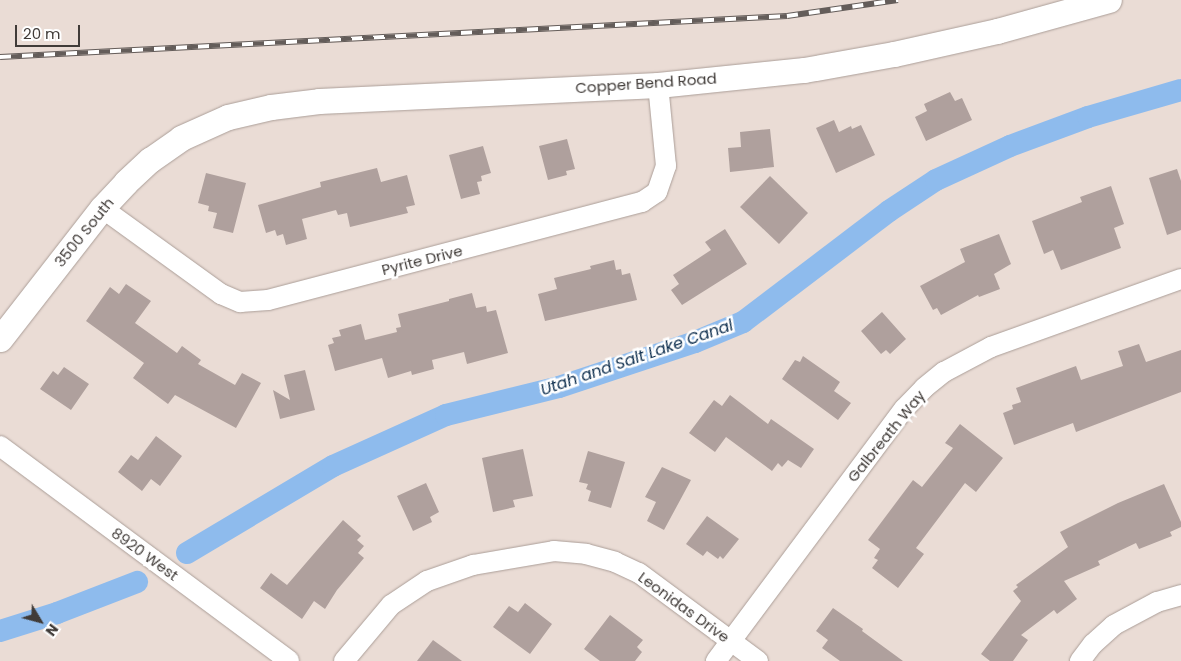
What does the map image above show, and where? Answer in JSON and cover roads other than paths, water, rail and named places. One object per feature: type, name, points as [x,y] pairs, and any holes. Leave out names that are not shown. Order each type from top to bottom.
[{"type":"street","name":"Copper Bend Road","points":[[181,138],[228,117],[271,106],[319,101],[658,85],[804,70],[894,54],[997,31],[1109,0]]},
{"type":"street","name":"Pyrite Drive","points":[[102,208],[221,294],[240,302],[268,300],[642,202],[657,192],[666,166],[658,85]]},
{"type":"street","name":"3500 South","points":[[0,339],[102,208],[150,160],[181,138]]},
{"type":"street","name":"Galbreath Way","points":[[716,661],[904,410],[924,388],[944,372],[992,346],[1181,279]]},
{"type":"street","name":"8920 West","points":[[0,446],[289,661]]},
{"type":"street","name":"Leonidas Drive","points":[[344,661],[391,605],[426,581],[473,565],[554,551],[586,554],[615,562],[639,573],[758,661]]},
{"type":"street","points":[[1080,661],[1093,644],[1114,625],[1157,602],[1181,595]]},
{"type":"waterway","name":"Utah and Salt Lake Canal","points":[[187,553],[333,466],[446,415],[559,387],[695,342],[743,322],[889,211],[936,180],[1010,146],[1088,117],[1181,90]]},
{"type":"waterway","name":"Utah and Salt Lake Canal","points":[[0,631],[57,613],[137,582]]},
{"type":"railway","points":[[0,57],[787,16],[898,0]]}]
